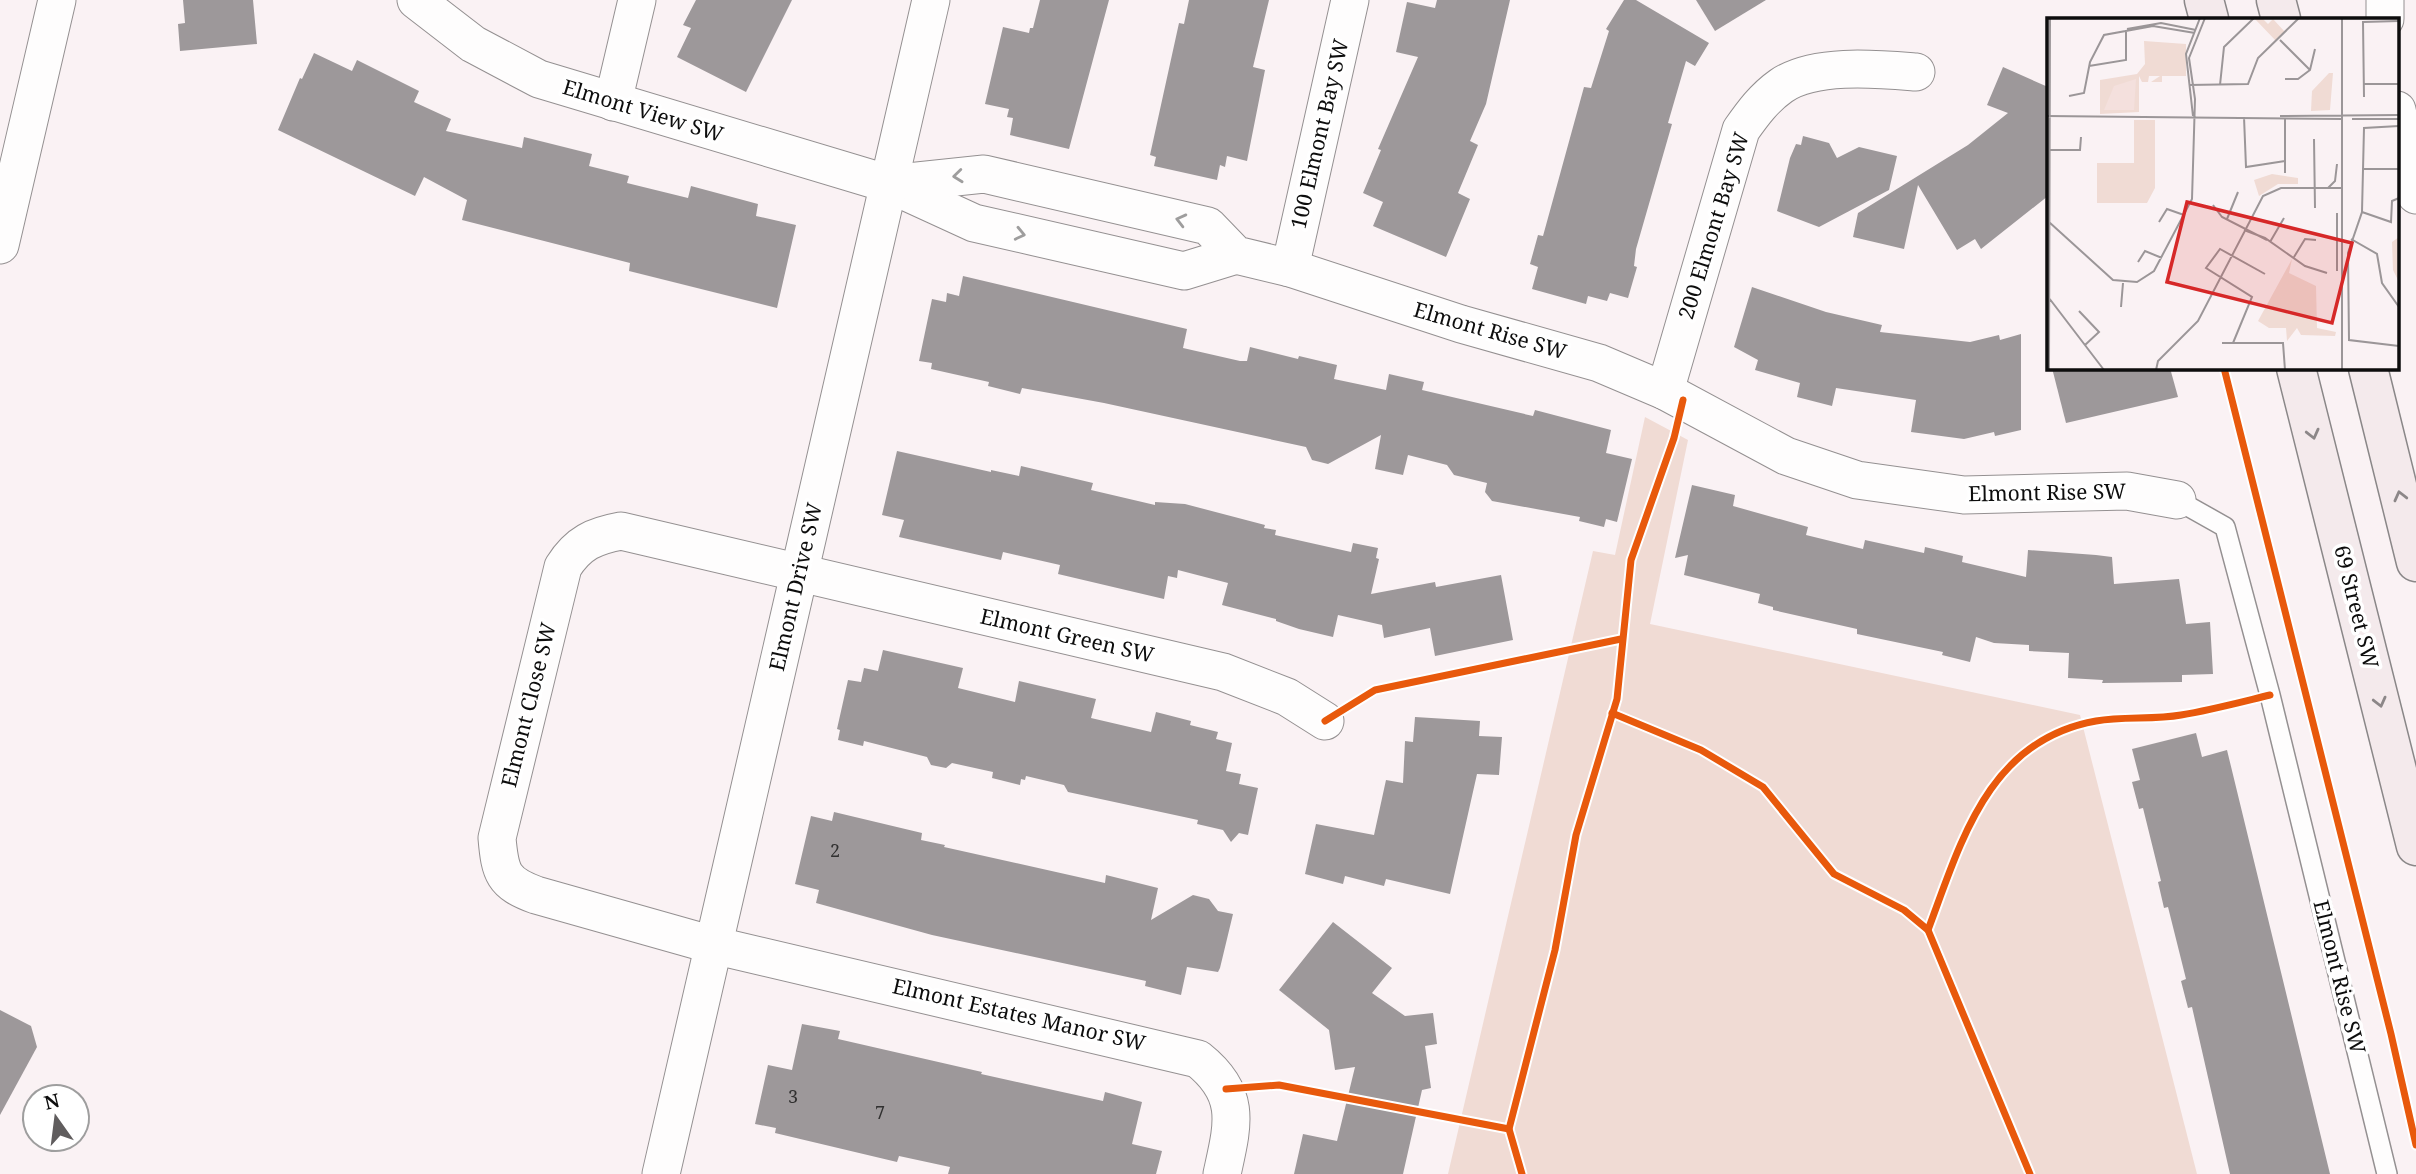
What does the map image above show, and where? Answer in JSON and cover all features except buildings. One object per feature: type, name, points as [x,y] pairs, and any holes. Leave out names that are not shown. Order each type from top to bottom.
[{"type":"main road","points":[[2204,0],[2209,18]]},
{"type":"main road","points":[[2276,0],[2281,18]]},
{"type":"main road","name":"69 Street SW","points":[[2296,369],[2416,846]]},
{"type":"main road","points":[[2368,369],[2416,562]]},
{"type":"street","points":[[0,245],[6,190],[57,0]]},
{"type":"street","name":"Elmont View SW","points":[[415,0],[449,27],[508,65],[539,79],[889,184]]},
{"type":"street","points":[[613,103],[637,0]]},
{"type":"street","name":"Elmont Drive SW","points":[[662,1174],[931,0]]},
{"type":"street","name":"100 Elmont Bay SW","points":[[1290,268],[1350,0]]},
{"type":"street","points":[[2385,0],[2385,18]]},
{"type":"street","name":"200 Elmont Bay SW","points":[[1665,391],[1741,130],[1762,101],[1783,84],[1804,76],[1863,69],[1916,72]]},
{"type":"street","points":[[2398,114],[2416,195]]},
{"type":"street","points":[[984,174],[1208,226],[1236,255],[1184,271],[974,223],[889,184],[984,174]]},
{"type":"street","points":[[1080,248],[1092,198]]},
{"type":"street","name":"Elmont Rise SW","points":[[1236,255],[1290,268],[1461,324],[1599,363],[1665,391],[1786,456],[1857,480],[1964,495],[2127,491],[2177,500]]},
{"type":"street","name":"Elmont Close SW","points":[[713,945],[513,887],[502,869],[497,838],[563,567],[573,551],[589,539],[621,531],[799,574]]},
{"type":"street","name":"Elmont Green SW","points":[[799,574],[1223,672],[1287,697],[1325,721]]},
{"type":"street","name":"Elmont Estates Manor SW","points":[[713,945],[1198,1059],[1212,1070],[1229,1097],[1232,1124],[1222,1174]]},
{"type":"lane","name":"Elmont Rise SW","points":[[2177,500],[2225,527],[2270,695],[2387,1174]]},
{"type":"shaded area","points":[[1645,417],[1688,440],[1650,624],[2080,715],[2197,1174],[1448,1174],[1593,551],[1615,555]]},
{"type":"cycle path","points":[[2224,369],[2391,1034],[2416,1145]]},
{"type":"cycle path","points":[[1522,1174],[1509,1129],[1555,950],[1576,835],[1617,699],[1631,560],[1674,438],[1683,400]]},
{"type":"cycle path","points":[[1325,721],[1375,690],[1621,639]]},
{"type":"cycle path","points":[[2030,1174],[1928,930],[1967,830],[2004,772],[2029,749],[2059,732],[2096,721],[2181,715],[2270,695]]},
{"type":"cycle path","points":[[1612,713],[1701,750],[1763,787],[1834,874],[1904,910],[1928,930]]},
{"type":"cycle path","points":[[1226,1089],[1279,1085],[1509,1129]]}]
